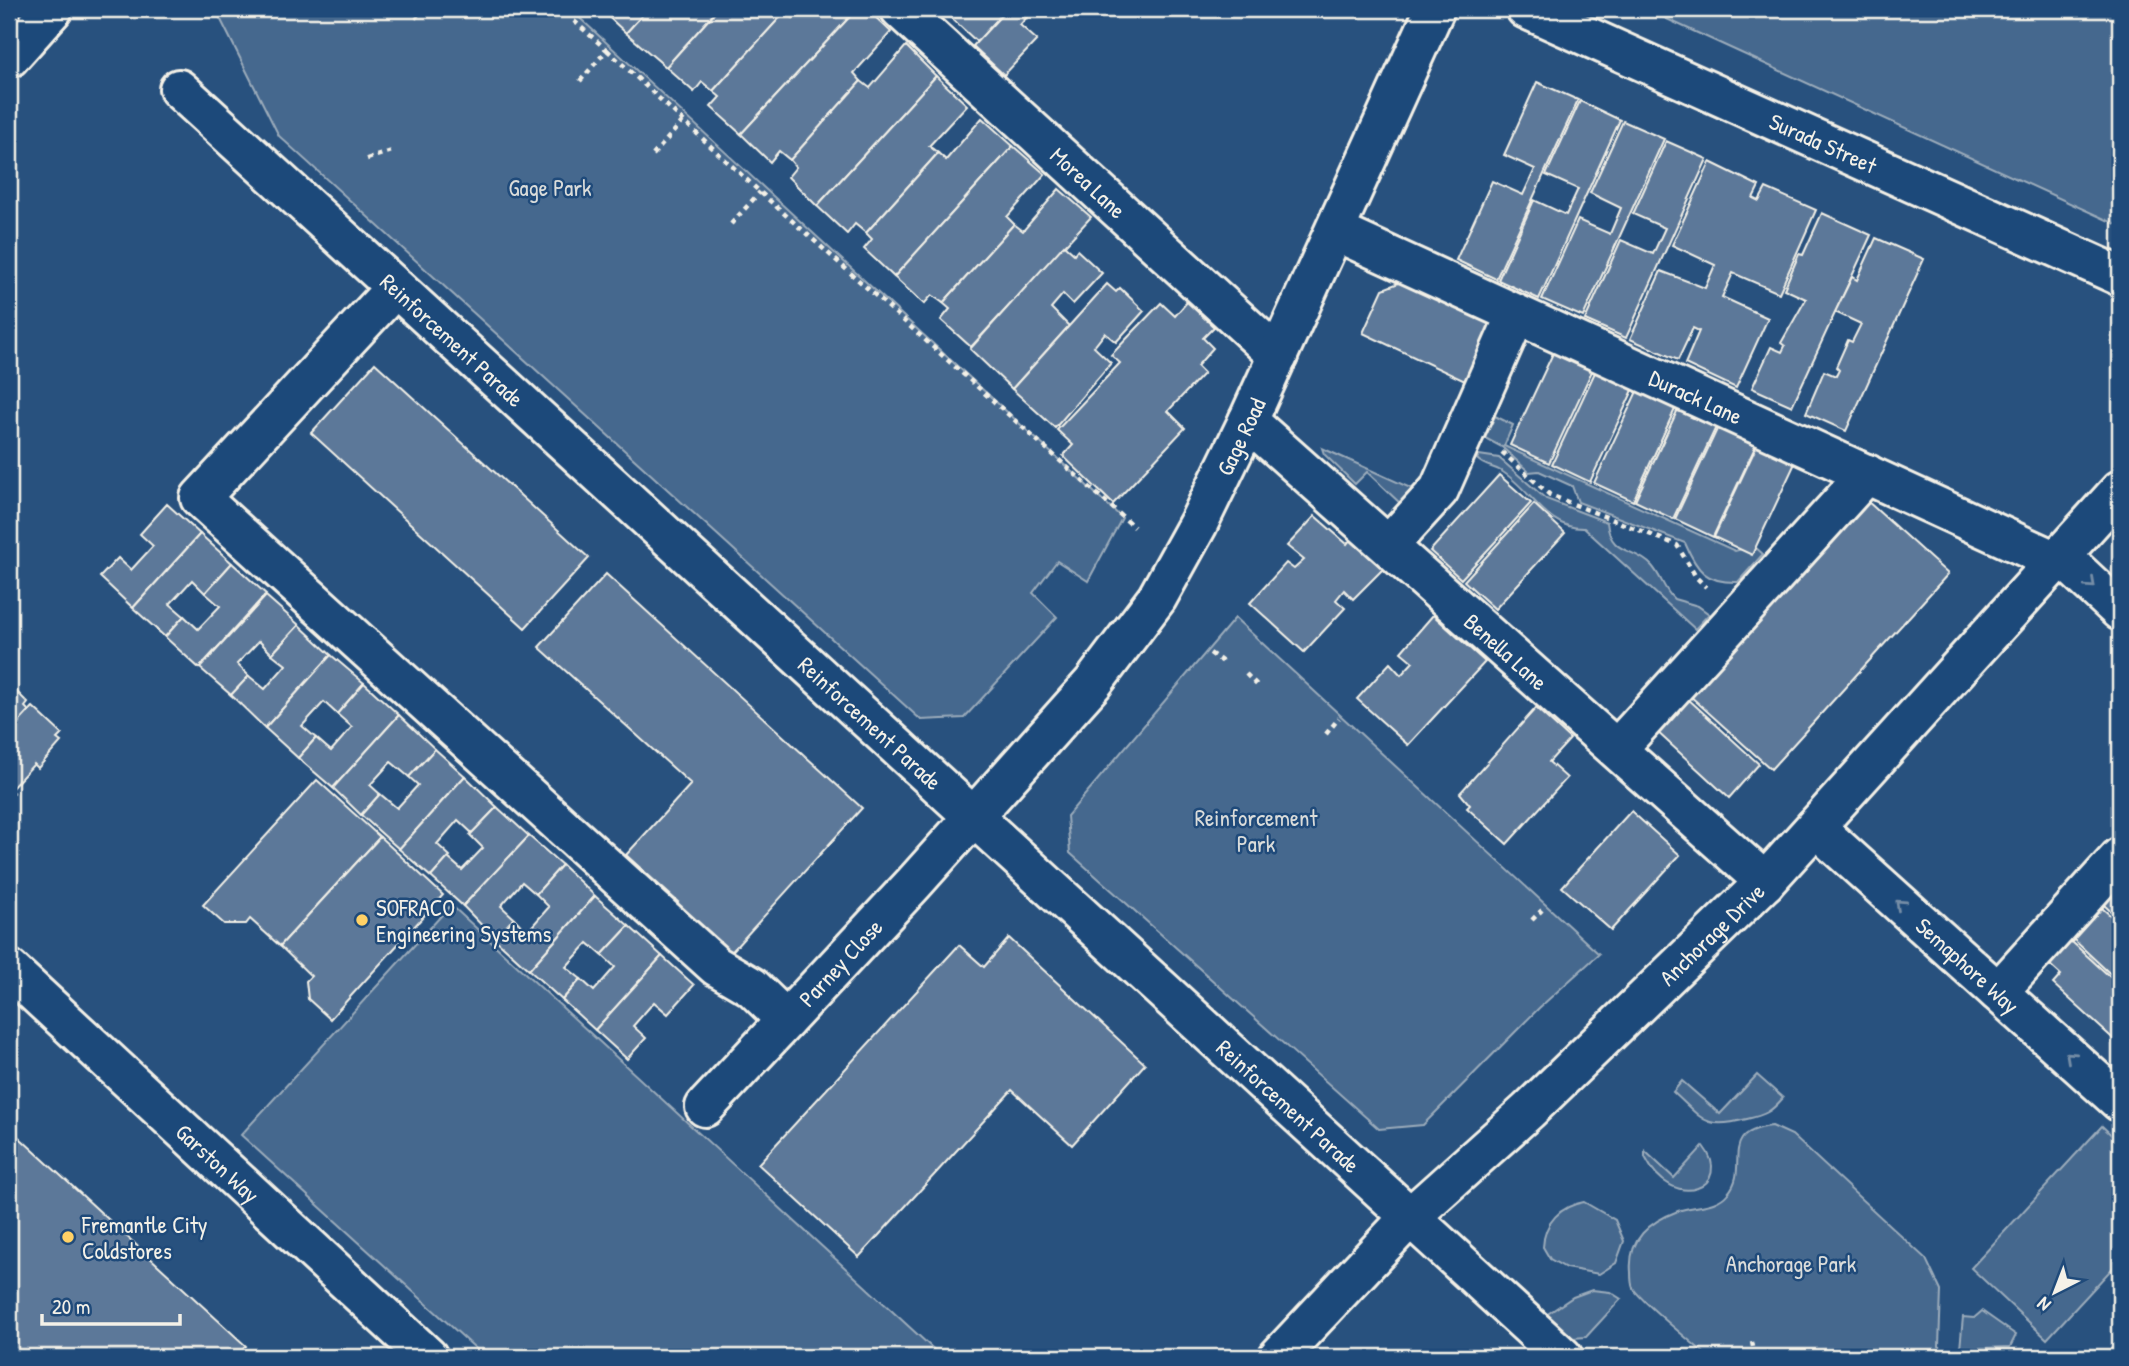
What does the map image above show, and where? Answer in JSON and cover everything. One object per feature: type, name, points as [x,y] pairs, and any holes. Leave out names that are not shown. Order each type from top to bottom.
[{"type":"street","points":[[9,58],[53,9]]},
{"type":"street","name":"Morea Lane","points":[[900,9],[1278,356]]},
{"type":"street","name":"Gage Road","points":[[972,817],[1093,683],[1157,598],[1198,524],[1248,421],[1435,9]]},
{"type":"street","name":"Surada Street","points":[[1526,9],[2120,276]]},
{"type":"street","name":"Reinforcement Parade","points":[[179,89],[1563,1357]]},
{"type":"street","name":"Durack Lane","points":[[1335,231],[2060,560],[2120,611]]},
{"type":"street","points":[[395,288],[200,498],[716,966],[752,987],[786,1020]]},
{"type":"street","points":[[1389,545],[1440,490],[1516,315]]},
{"type":"street","name":"Benella Lane","points":[[1248,421],[1765,882]]},
{"type":"street","points":[[1617,749],[1867,474]]},
{"type":"street","name":"Anchorage Drive","points":[[1278,1357],[1410,1217],[1528,1111],[1765,882],[2060,560],[2120,490]]},
{"type":"street","name":"Parney Close","points":[[705,1107],[972,817]]},
{"type":"street","name":"Semaphore Way","points":[[1815,827],[2120,1102]]},
{"type":"street","points":[[1998,992],[2120,857]]},
{"type":"street","name":"Garston Way","points":[[9,969],[428,1357]]},
{"type":"path","points":[[409,9],[418,18]]},
{"type":"path","points":[[574,20],[760,192],[1134,527]]},
{"type":"path","points":[[580,81],[607,50]]},
{"type":"path","points":[[653,155],[683,121]]},
{"type":"path","points":[[367,159],[395,150]]},
{"type":"path","points":[[732,224],[760,192]]},
{"type":"path","points":[[1460,442],[1495,447],[1550,495],[1677,545],[1696,577],[1740,614]]},
{"type":"path","points":[[1210,653],[1226,664]]},
{"type":"path","points":[[1245,674],[1258,685]]},
{"type":"path","points":[[1326,734],[1339,718]]},
{"type":"path","points":[[1532,920],[1542,910]]},
{"type":"path","points":[[1752,1342],[1755,1357]]},
{"type":"green space","name":"Gage Park","points":[[222,9],[570,9],[1122,518],[1088,581],[1057,561],[1033,593],[1057,617],[964,718],[921,720],[279,136],[220,18]]},
{"type":"green space","points":[[1645,9],[2120,9],[2120,226]]},
{"type":"green space","points":[[1495,416],[1513,425],[1504,446],[1735,551],[1754,546],[1763,554],[1738,582],[1710,577],[1699,568],[1685,543],[1578,502],[1572,486],[1539,471],[1529,472],[1502,447],[1485,438]]},
{"type":"green space","points":[[1322,448],[1415,490],[1402,505],[1367,472],[1355,484],[1324,454]]},
{"type":"green space","points":[[1479,455],[1499,458],[1546,499],[1607,522],[1613,541],[1652,566],[1674,599],[1698,606],[1709,614],[1695,629],[1584,528],[1570,527],[1559,522],[1512,478],[1480,462],[1477,459]]},
{"type":"green space","name":"Reinforcement Park","points":[[1235,618],[1599,954],[1539,1008],[1423,1125],[1379,1129],[1070,853],[1067,816]]},
{"type":"green space","points":[[451,905],[942,1357],[485,1357],[241,1135]]},
{"type":"green space","points":[[1757,1075],[1783,1098],[1771,1110],[1753,1118],[1713,1123],[1699,1116],[1673,1092],[1682,1081],[1720,1114]]},
{"type":"green space","name":"Anchorage Park","points":[[1772,1126],[1792,1135],[1926,1259],[1941,1291],[1939,1346],[1951,1357],[1709,1357],[1638,1295],[1631,1280],[1631,1260],[1637,1241],[1643,1233],[1668,1215],[1711,1204],[1723,1198],[1734,1183],[1740,1143],[1755,1130]]},
{"type":"green space","points":[[2102,1126],[2120,1143],[2120,1260],[2047,1339],[1971,1268]]},
{"type":"green space","points":[[1703,1146],[1711,1160],[1712,1173],[1706,1182],[1697,1188],[1685,1190],[1671,1185],[1657,1175],[1645,1157],[1645,1151],[1674,1178]]},
{"type":"green space","points":[[1584,1202],[1615,1220],[1624,1241],[1616,1263],[1599,1274],[1566,1268],[1550,1259],[1543,1247],[1547,1230],[1555,1217],[1568,1207]]},
{"type":"green space","points":[[1592,1290],[1610,1292],[1621,1299],[1586,1337],[1573,1338],[1546,1315],[1573,1297]]},
{"type":"green space","points":[[1982,1311],[2016,1335],[2010,1347],[1960,1349],[1963,1317],[1974,1318]]},
{"type":"building","points":[[600,9],[648,9],[626,33]]},
{"type":"building","points":[[648,9],[718,9],[666,67],[626,33]]},
{"type":"building","points":[[718,9],[782,9],[785,12],[713,91],[702,82],[694,92],[666,67]]},
{"type":"building","points":[[801,9],[857,9],[741,134],[711,107],[720,97],[713,91],[785,12],[793,18]]},
{"type":"building","points":[[857,9],[867,9],[891,32],[854,73],[861,81],[790,160],[779,151],[770,162],[741,134]]},
{"type":"building","points":[[951,9],[1006,10],[977,42],[947,14]]},
{"type":"building","points":[[1007,9],[1034,9],[1020,25],[1037,40],[1004,75],[973,46]]},
{"type":"building","points":[[906,46],[936,76],[817,206],[788,177],[796,167],[790,160],[861,81],[870,88]]},
{"type":"building","points":[[936,76],[967,105],[929,146],[938,153],[866,233],[855,224],[847,234],[817,206]]},
{"type":"building","points":[[1537,82],[1578,100],[1496,279],[1456,260],[1492,181],[1523,195],[1535,169],[1504,155]]},
{"type":"building","points":[[1580,101],[1620,120],[1539,299],[1498,280],[1534,200],[1566,215],[1578,189],[1546,175]]},
{"type":"building","points":[[982,118],[1013,146],[894,277],[864,249],[872,239],[866,233],[938,153],[946,160]]},
{"type":"building","points":[[1623,121],[1664,139],[1583,317],[1542,299],[1578,220],[1610,234],[1621,208],[1590,193]]},
{"type":"building","points":[[1666,141],[1707,159],[1626,338],[1585,320],[1621,240],[1653,254],[1665,228],[1633,214]]},
{"type":"building","points":[[1013,146],[1045,174],[1007,217],[1014,224],[943,303],[932,295],[924,304],[894,277]]},
{"type":"building","points":[[1710,162],[1759,186],[1753,198],[1759,201],[1766,188],[1816,210],[1779,293],[1733,273],[1722,297],[1768,318],[1736,388],[1685,364],[1699,331],[1693,328],[1678,360],[1630,339],[1661,271],[1705,288],[1715,265],[1672,245]]},
{"type":"building","points":[[1059,189],[1091,217],[971,347],[941,320],[950,309],[943,303],[1014,224],[1023,231]]},
{"type":"building","points":[[1822,213],[1871,235],[1792,406],[1752,388],[1771,347],[1782,352],[1785,346],[1781,343],[1806,299],[1784,289],[1799,254],[1803,255]]},
{"type":"building","points":[[1876,238],[1924,259],[1846,431],[1806,413],[1824,371],[1836,376],[1839,370],[1836,367],[1848,340],[1852,342],[1861,324],[1835,312],[1852,277],[1857,280]]},
{"type":"building","points":[[1064,245],[1074,254],[1077,250],[1102,273],[1073,304],[1063,294],[1051,308],[1069,326],[1012,389],[970,349]]},
{"type":"building","points":[[1401,282],[1493,325],[1467,382],[1363,333],[1383,289]]},
{"type":"building","points":[[1107,284],[1116,292],[1120,288],[1144,311],[1116,342],[1105,333],[1094,347],[1111,363],[1055,428],[1012,389]]},
{"type":"building","points":[[1187,302],[1214,327],[1203,338],[1213,348],[1197,366],[1204,373],[1168,411],[1185,428],[1113,504],[1063,456],[1073,445],[1057,430],[1120,363],[1111,355],[1161,303],[1175,316]]},
{"type":"building","points":[[1554,351],[1593,369],[1549,463],[1510,445]]},
{"type":"building","points":[[375,363],[589,558],[525,628],[311,433]]},
{"type":"building","points":[[1596,370],[1634,388],[1590,482],[1552,464]]},
{"type":"building","points":[[1638,389],[1676,407],[1633,501],[1594,483]]},
{"type":"building","points":[[1679,407],[1717,425],[1673,519],[1635,501]]},
{"type":"building","points":[[1719,425],[1757,443],[1713,537],[1675,519]]},
{"type":"building","points":[[1758,443],[1796,461],[1752,555],[1714,537]]},
{"type":"building","points":[[1499,475],[1531,503],[1461,579],[1430,551]]},
{"type":"building","points":[[1866,500],[1948,574],[1771,769],[1689,695]]},
{"type":"building","points":[[167,504],[200,534],[133,608],[100,577],[118,558],[131,570],[153,546],[140,534]]},
{"type":"building","points":[[1534,504],[1565,533],[1495,609],[1464,581]]},
{"type":"building","points":[[1315,516],[1347,544],[1351,539],[1383,569],[1353,599],[1344,590],[1336,600],[1345,608],[1304,652],[1250,603],[1286,563],[1294,569],[1304,560],[1287,546]]},
{"type":"building","points":[[200,534],[232,563],[205,593],[192,580],[170,604],[184,616],[165,637],[133,608]]},
{"type":"building","points":[[232,563],[266,594],[199,668],[165,637],[184,616],[198,629],[220,606],[205,593]]},
{"type":"building","points":[[606,574],[862,808],[726,958],[671,909],[678,902],[626,855],[691,784],[539,647]]},
{"type":"building","points":[[266,596],[299,625],[272,654],[259,641],[237,664],[249,676],[231,695],[200,668]]},
{"type":"building","points":[[1433,615],[1485,662],[1408,745],[1357,699],[1390,663],[1401,675],[1413,662],[1401,652]]},
{"type":"building","points":[[299,625],[331,655],[265,728],[231,695],[249,676],[265,689],[286,665],[272,654]]},
{"type":"building","points":[[331,655],[364,683],[337,714],[324,702],[302,726],[316,738],[298,758],[265,728]]},
{"type":"building","points":[[364,683],[399,715],[333,788],[298,758],[316,738],[331,751],[352,727],[337,714]]},
{"type":"building","points":[[9,684],[28,703],[25,707],[29,711],[9,733]]},
{"type":"building","points":[[1686,697],[1759,764],[1729,798],[1655,730]]},
{"type":"building","points":[[33,707],[62,734],[57,739],[61,742],[38,768],[34,764],[10,790],[14,793],[9,799],[9,733]]},
{"type":"building","points":[[1536,708],[1570,739],[1549,762],[1567,778],[1507,844],[1467,808],[1470,805],[1460,793]]},
{"type":"building","points":[[399,715],[435,749],[409,777],[391,762],[370,785],[380,794],[361,815],[333,788]]},
{"type":"building","points":[[435,749],[465,776],[399,849],[361,815],[380,794],[397,808],[418,785],[409,777]]},
{"type":"building","points":[[465,776],[497,807],[472,833],[458,820],[437,844],[450,856],[431,877],[399,849]]},
{"type":"building","points":[[317,780],[380,837],[280,946],[250,919],[246,924],[224,924],[203,905]]},
{"type":"building","points":[[497,807],[529,836],[463,906],[431,877],[448,858],[462,870],[483,848],[470,835]]},
{"type":"building","points":[[1631,811],[1680,855],[1611,930],[1562,887]]},
{"type":"building","points":[[529,836],[562,865],[536,894],[522,882],[501,906],[514,918],[495,939],[463,906]]},
{"type":"building","name":"SOFRACO Engineering Systems","points":[[380,837],[443,895],[330,1019],[308,999],[306,981],[311,976],[280,946]]},
{"type":"building","points":[[562,865],[595,896],[529,970],[495,939],[514,918],[527,932],[549,907],[536,894]]},
{"type":"building","points":[[2120,887],[2120,920],[2104,905]]},
{"type":"building","points":[[595,896],[629,926],[602,955],[588,943],[566,967],[581,979],[562,1000],[529,970]]},
{"type":"building","points":[[2102,908],[2120,924],[2120,983],[2073,939]]},
{"type":"building","points":[[629,926],[662,956],[595,1030],[562,1000],[581,979],[594,991],[615,967],[602,955]]},
{"type":"building","points":[[1009,938],[1145,1064],[1072,1145],[1012,1090],[859,1257],[758,1164],[959,945],[984,967]]},
{"type":"building","points":[[2071,941],[2120,986],[2120,1045],[2053,984],[2061,975],[2050,965]]},
{"type":"building","points":[[662,956],[694,985],[668,1014],[654,1002],[633,1026],[646,1038],[627,1059],[595,1030]]},
{"type":"building","name":"Fremantle City Coldstores","points":[[9,1128],[246,1346],[236,1357],[9,1357]]},
{"type":"place","name":"SOFRACO Engineering Systems","points":[[362,920]]},
{"type":"place","name":"Fremantle City Coldstores","points":[[68,1237]]}]
